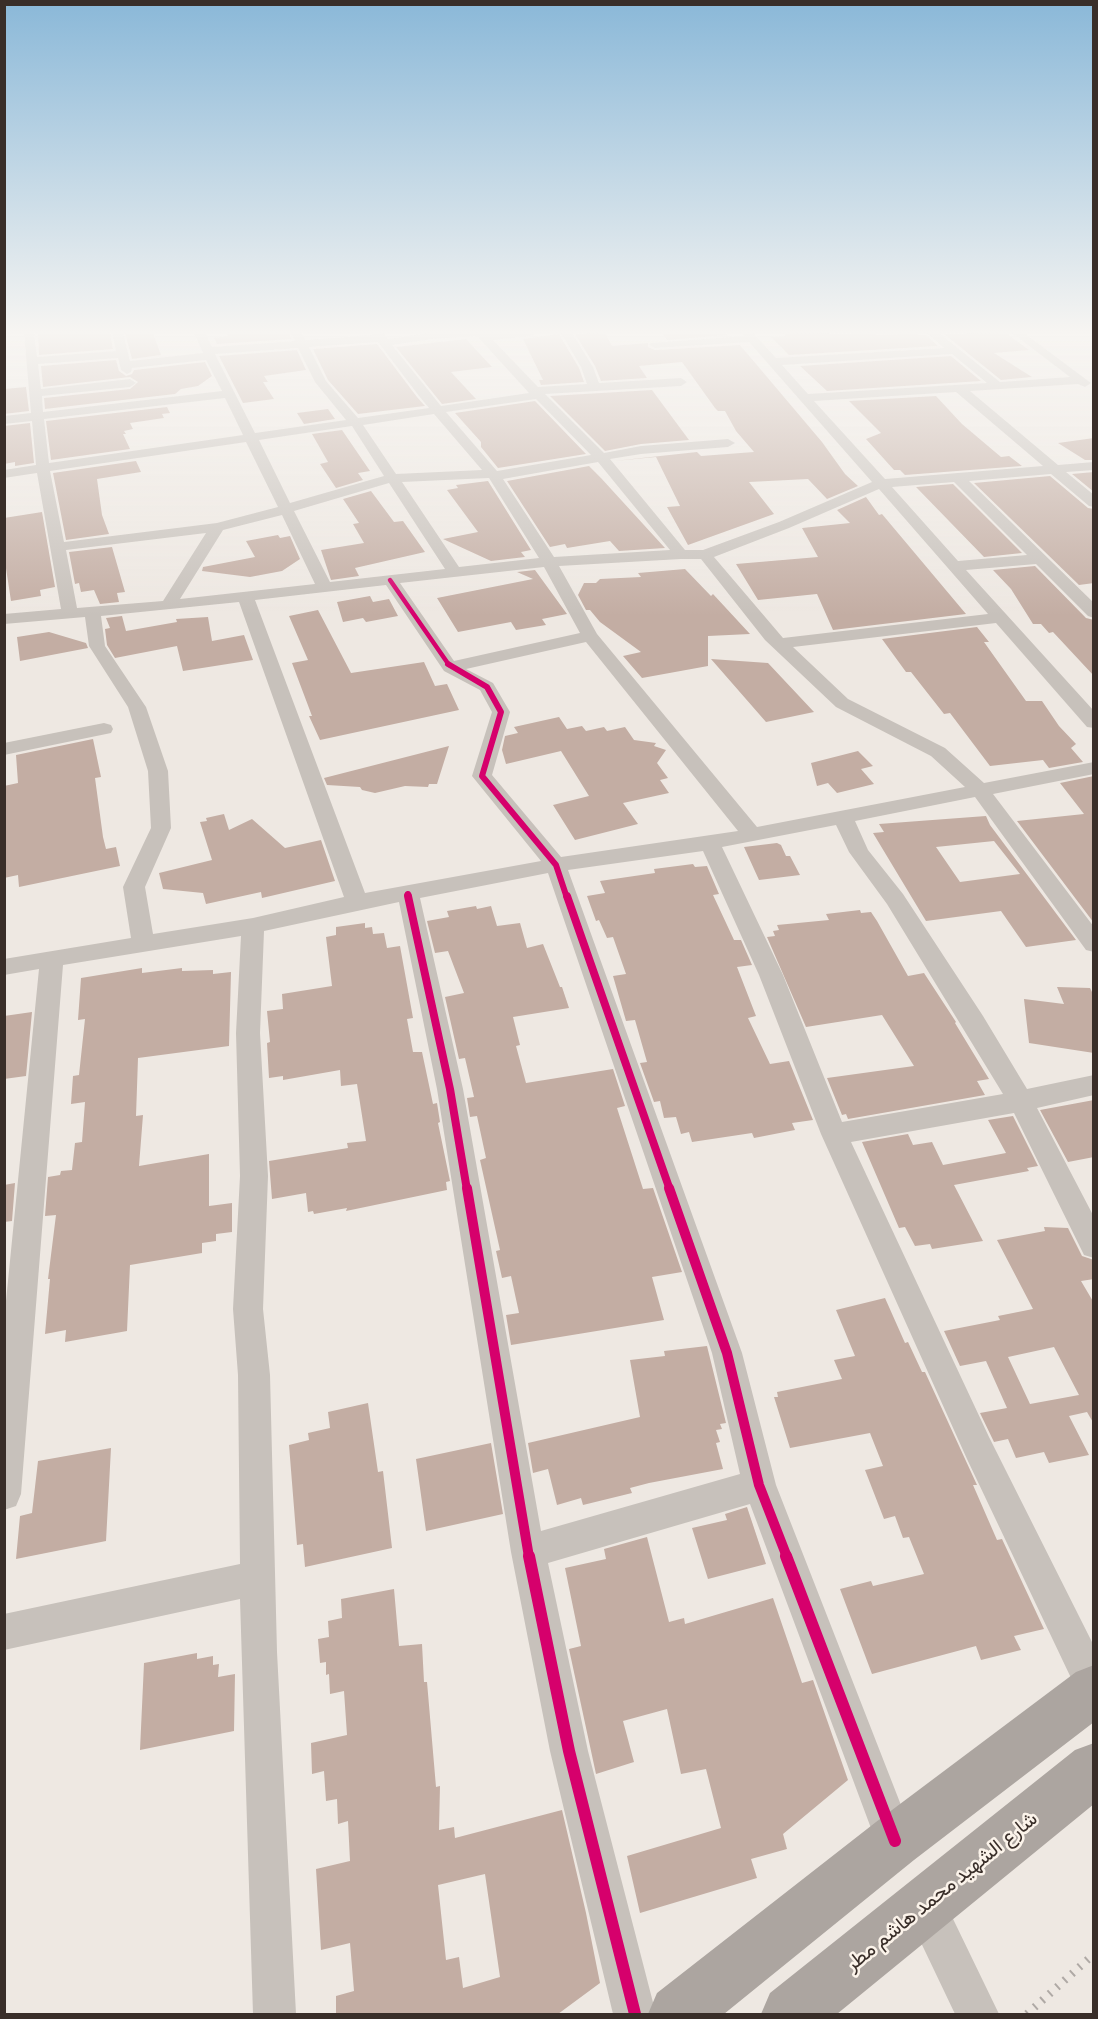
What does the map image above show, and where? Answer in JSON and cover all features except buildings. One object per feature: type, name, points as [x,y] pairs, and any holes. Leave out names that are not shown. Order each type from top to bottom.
[{"type":"main road","points":[[678,2014],[894,1841],[1094,1688]]},
{"type":"main road","name":"شارع الشهيد محمد هاشم مطر","points":[[791,2014],[1094,1769]]},
{"type":"street","points":[[38,427],[70,612]]},
{"type":"street","points":[[246,427],[325,588]]},
{"type":"street","points":[[4,474],[319,427]]},
{"type":"street","points":[[358,427],[456,574]]},
{"type":"street","points":[[452,427],[492,475],[549,562],[590,636],[752,834]]},
{"type":"street","points":[[571,427],[601,457],[681,554]]},
{"type":"street","points":[[829,427],[1094,723]]},
{"type":"street","points":[[1005,427],[1094,503]]},
{"type":"street","points":[[57,548],[217,527],[392,478],[492,475],[649,449],[728,443]]},
{"type":"street","points":[[4,619],[325,588],[549,562],[681,554],[705,555],[784,525],[879,484],[1094,466]]},
{"type":"street","points":[[957,477],[1094,613]]},
{"type":"street","points":[[168,604],[196,564],[217,527]]},
{"type":"street","points":[[705,555],[779,644],[843,703],[938,752],[980,790],[1094,944]]},
{"type":"street","points":[[952,566],[1040,559]]},
{"type":"street","points":[[390,580],[450,667],[487,687],[501,712],[482,776],[555,865],[727,1353],[759,1485],[894,1841]]},
{"type":"street","points":[[245,596],[357,902]]},
{"type":"street","points":[[92,610],[98,646],[137,707],[158,771],[161,828],[134,887],[144,945]]},
{"type":"street","points":[[779,644],[999,618]]},
{"type":"street","points":[[450,667],[590,636]]},
{"type":"street","points":[[4,749],[104,729]]},
{"type":"street","points":[[4,967],[253,926],[357,902],[555,865],[710,843],[1094,768]]},
{"type":"street","points":[[843,817],[859,852],[895,899],[974,1022],[1021,1101],[1094,1245]]},
{"type":"street","points":[[710,843],[771,975],[834,1134],[978,1448],[1094,1688]]},
{"type":"street","points":[[408,894],[450,1089],[528,1552],[569,1751],[635,2014]]},
{"type":"street","points":[[253,926],[248,1033],[254,1176],[248,1309],[254,1375],[259,1652],[275,2014]]},
{"type":"street","points":[[4,1494],[14,1299],[52,958]]},
{"type":"street","points":[[834,1134],[1021,1101],[1094,1085]]},
{"type":"street","points":[[528,1552],[759,1485]]},
{"type":"street","points":[[4,1632],[258,1578]]},
{"type":"street","points":[[925,1907],[978,2014]]},
{"type":"railway","points":[[1027,2014],[1094,1954]]},
{"type":"cycle path","points":[[390,580],[450,667],[487,687],[501,712],[482,776],[556,865],[727,1353],[759,1485],[895,1841]]},
{"type":"cycle path","points":[[408,894],[450,1089],[528,1552],[569,1751],[635,2014]]}]
